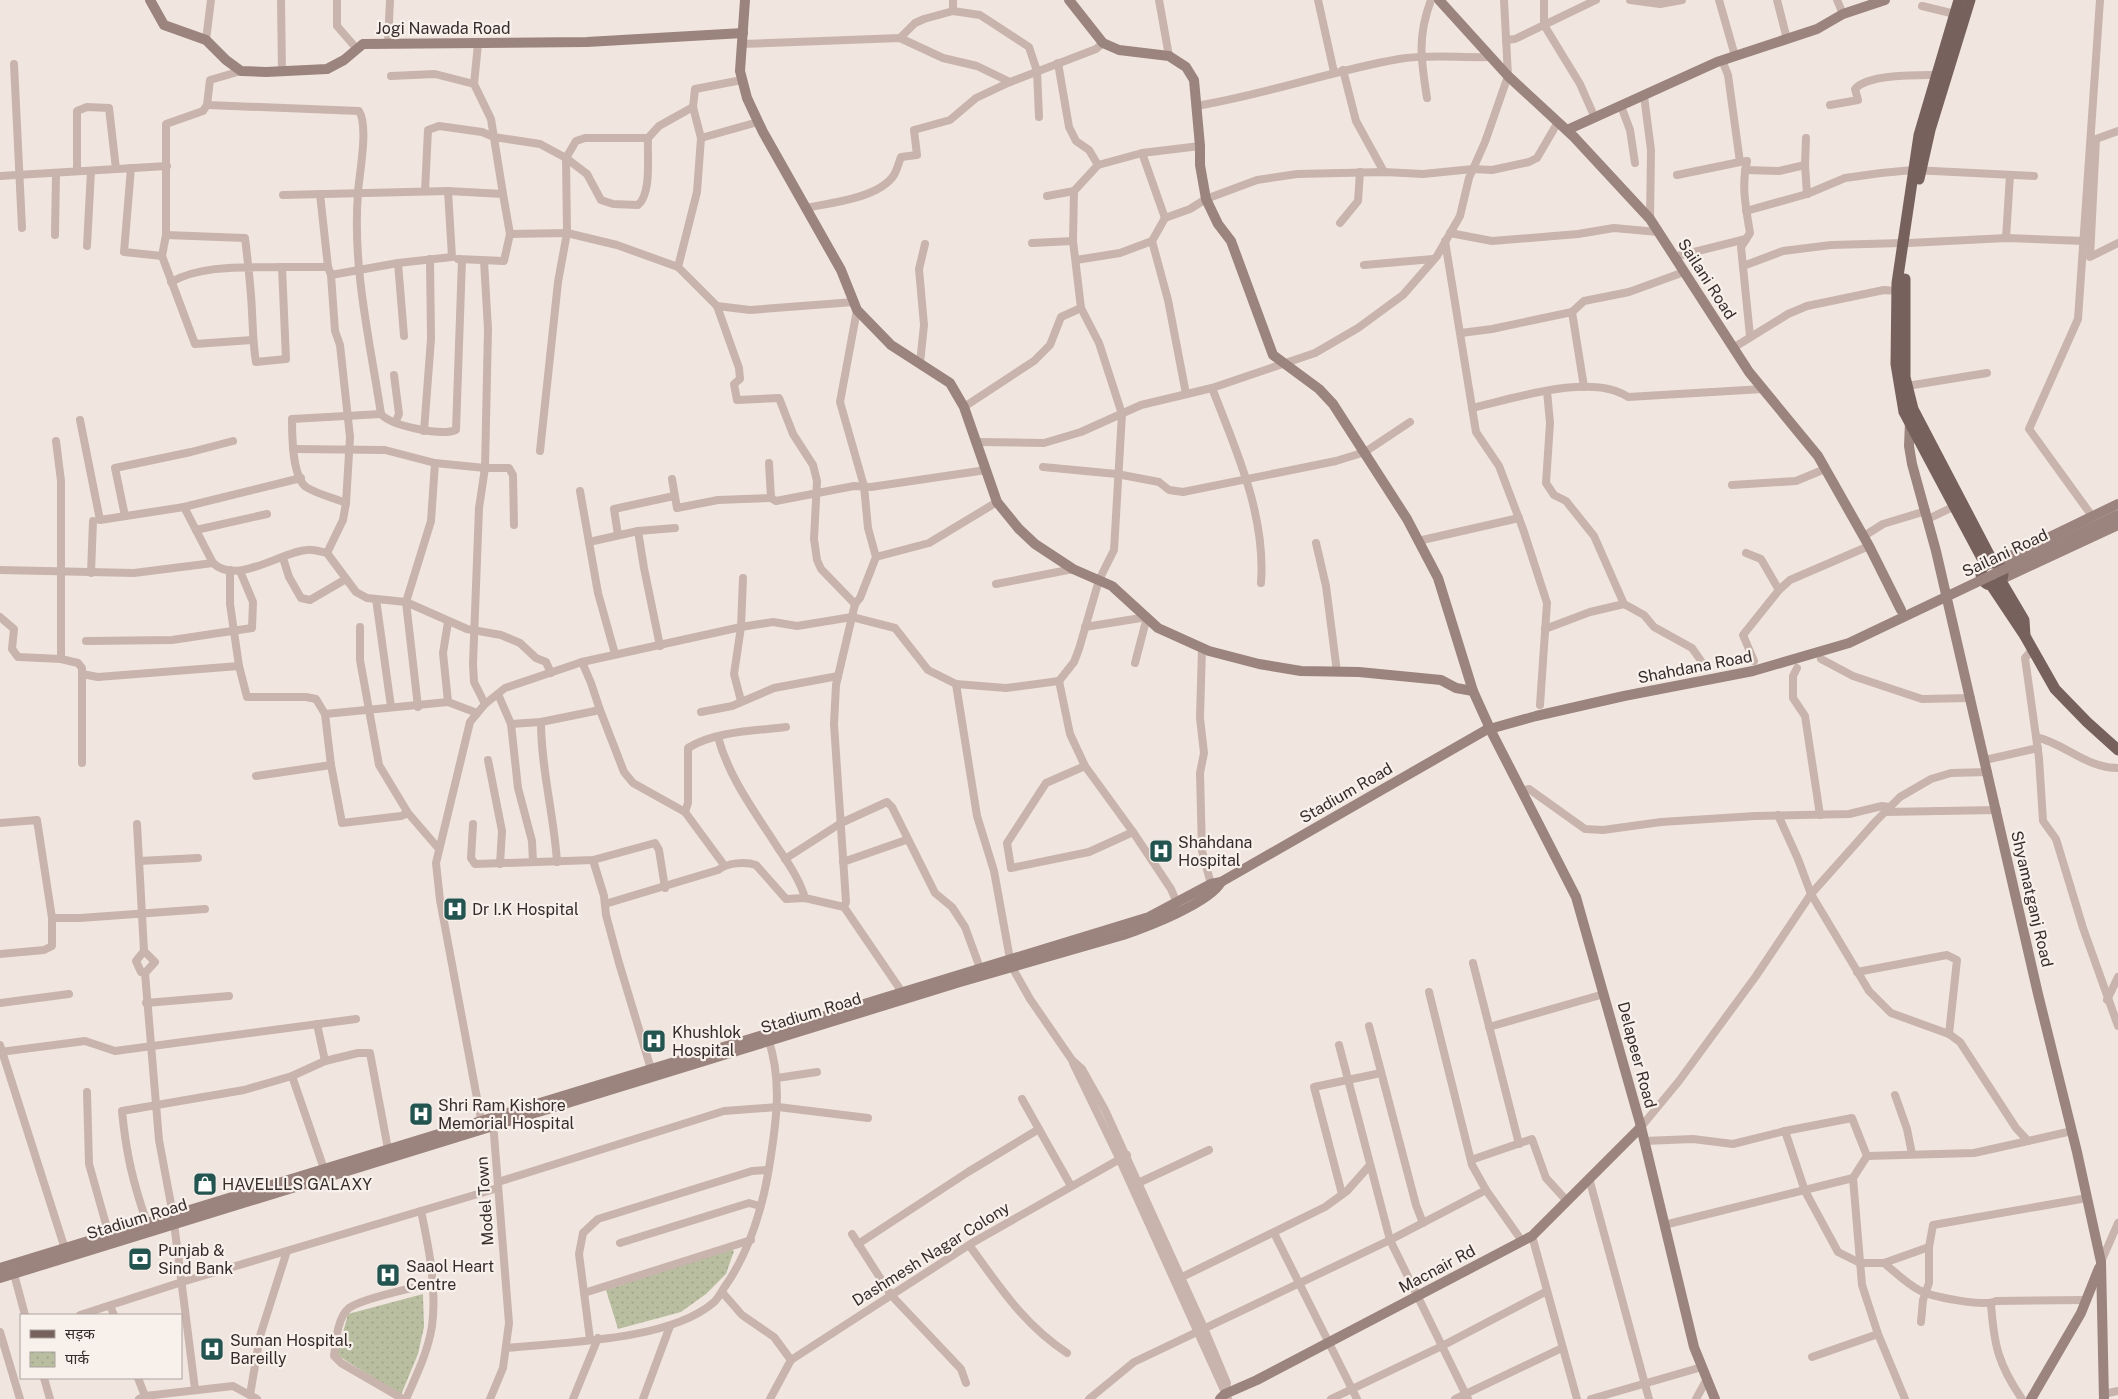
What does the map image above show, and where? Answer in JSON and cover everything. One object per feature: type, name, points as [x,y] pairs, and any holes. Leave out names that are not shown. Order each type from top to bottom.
[{"type":"main road","points":[[1959,0],[1919,135],[1917,170],[1897,290],[1896,364],[1900,393],[1910,422],[1953,507],[1991,563]]},
{"type":"main road","points":[[1917,170],[1970,0]]},
{"type":"main road","points":[[1906,243],[1904,334],[1907,386],[1913,409],[1999,581],[2024,620],[2025,636],[2055,689],[2086,722],[2118,750]]},
{"type":"main road","points":[[1991,563],[1981,573],[1983,578],[1999,581]]},
{"type":"street","points":[[150,0],[164,25],[206,40],[226,60],[241,71]]},
{"type":"street","points":[[206,40],[211,0]]},
{"type":"street","points":[[281,0],[282,71]]},
{"type":"street","points":[[337,0],[337,26],[357,49]]},
{"type":"street","points":[[388,43],[390,0]]},
{"type":"street","points":[[745,0],[740,71],[747,98],[758,122],[841,270],[856,306],[892,345],[950,383],[964,407],[997,502],[1019,529],[1035,544],[1073,569],[1112,586],[1158,628],[1202,648],[1259,664],[1301,671],[1441,680],[1456,688],[1474,691]]},
{"type":"street","points":[[953,0],[953,11]]},
{"type":"street","points":[[1069,0],[1103,43],[1119,50],[1169,56],[1159,0]]},
{"type":"street","points":[[1318,0],[1334,72]]},
{"type":"street","points":[[1427,98],[1421,58],[1423,23],[1431,0]]},
{"type":"street","name":"Sailani Road","points":[[1440,0],[1508,76],[1567,130],[1650,220],[1733,348],[1762,389],[1818,456],[1864,536],[1903,614],[2118,515]]},
{"type":"street","points":[[976,442],[1044,443],[1081,432],[1142,405],[1212,388],[1283,362],[1315,353],[1358,328],[1402,295],[1433,259],[1460,216],[1473,169],[1508,76],[1504,0]]},
{"type":"street","points":[[1544,0],[1544,25],[1580,84],[1595,118]]},
{"type":"street","points":[[1506,40],[1544,25],[1596,0]]},
{"type":"street","points":[[1630,0],[1660,4],[1682,0]]},
{"type":"street","points":[[1719,0],[1735,56]]},
{"type":"street","points":[[1777,0],[1787,38]]},
{"type":"street","points":[[1837,0],[1843,14]]},
{"type":"street","points":[[1567,130],[1722,60],[1817,29],[1843,14],[1885,0]]},
{"type":"street","points":[[2092,516],[2030,429],[2078,319],[2100,0]]},
{"type":"street","points":[[1922,6],[1955,14]]},
{"type":"street","points":[[900,38],[915,24],[953,11],[980,15],[1029,47],[1037,71],[1039,116]]},
{"type":"street","name":"Jogi Nawada Road","points":[[241,71],[327,69],[344,60],[363,44],[587,42],[743,33]]},
{"type":"street","points":[[742,44],[900,38],[943,58],[977,66],[1010,82]]},
{"type":"street","points":[[805,208],[864,195],[885,185],[894,175],[901,157],[917,155],[914,130],[950,120],[976,98],[1010,82],[1096,49],[1103,43]]},
{"type":"street","points":[[171,282],[184,275],[235,268],[282,267],[329,271],[360,270],[398,263],[452,257],[462,260],[504,261],[510,234],[491,119],[474,84],[478,44]]},
{"type":"street","name":"Delapeer Road","points":[[1169,56],[1186,67],[1194,80],[1200,165],[1206,199],[1218,224],[1231,241],[1273,355],[1319,389],[1333,404],[1365,452],[1418,541],[1438,578],[1474,691],[1489,731],[1576,897],[1641,1127],[1694,1347],[1715,1399]]},
{"type":"street","points":[[1196,106],[1265,93],[1334,72],[1401,59],[1491,57]]},
{"type":"street","points":[[1722,60],[1728,76],[1740,162]]},
{"type":"street","points":[[1058,63],[1069,128],[1076,142],[1089,150],[1098,165]]},
{"type":"street","points":[[14,64],[22,228]]},
{"type":"street","points":[[1343,70],[1356,121],[1384,172]]},
{"type":"street","points":[[241,71],[210,80],[207,105],[203,111],[166,124],[166,235],[162,256],[195,344],[252,340]]},
{"type":"street","points":[[392,76],[435,74],[474,84]]},
{"type":"street","points":[[1830,105],[1858,100],[1855,89],[1860,83],[1878,79],[1937,74]]},
{"type":"street","points":[[678,267],[697,192],[701,138],[693,108],[695,89],[742,80]]},
{"type":"street","points":[[1644,96],[1650,150],[1650,220]]},
{"type":"street","points":[[207,105],[359,111],[364,118],[363,164],[358,193],[360,270],[381,414]]},
{"type":"street","points":[[1622,106],[1630,130],[1635,163]]},
{"type":"street","points":[[76,171],[77,111],[87,107],[109,108],[116,169]]},
{"type":"street","points":[[425,191],[428,130],[439,126],[482,132],[494,137],[540,144],[566,158],[587,174],[601,200],[614,204],[638,205],[643,199],[648,175],[648,138],[659,126],[693,108]]},
{"type":"street","points":[[701,138],[758,122]]},
{"type":"street","points":[[1076,260],[1120,252],[1152,241],[1165,218],[1190,209],[1206,199],[1257,180],[1297,174],[1384,172],[1423,174],[1473,169],[1492,170],[1537,158],[1558,122]]},
{"type":"street","points":[[2118,131],[2096,139],[2090,256],[2118,243]]},
{"type":"street","points":[[540,451],[558,282],[567,233],[566,158],[576,141],[585,138],[648,138]]},
{"type":"street","points":[[1806,138],[1807,194]]},
{"type":"street","points":[[1047,196],[1074,191],[1098,165],[1142,153],[1200,146]]},
{"type":"street","points":[[1142,153],[1165,218]]},
{"type":"street","points":[[1678,175],[1747,161],[1745,170],[1746,211],[1750,233],[1741,247],[1750,336]]},
{"type":"street","points":[[1745,170],[1779,171],[1805,165]]},
{"type":"street","points":[[0,176],[167,166]]},
{"type":"street","points":[[131,168],[124,252],[162,256]]},
{"type":"street","points":[[1746,211],[1807,194],[1845,178],[1917,170],[2034,176]]},
{"type":"street","points":[[87,246],[91,171]]},
{"type":"street","points":[[1340,223],[1358,201],[1360,172]]},
{"type":"street","points":[[55,234],[56,173]]},
{"type":"street","points":[[2006,238],[2010,175]]},
{"type":"street","points":[[283,195],[425,191],[502,194]]},
{"type":"street","points":[[448,191],[452,257]]},
{"type":"street","points":[[482,1125],[440,900],[436,863],[470,722],[485,704],[505,688],[582,662],[741,627],[773,622],[797,626],[852,617],[896,628],[928,670],[956,684],[1006,688],[1059,681],[1074,662],[1080,649],[1084,627],[1099,580],[1114,550],[1122,414],[1099,343],[1081,308],[1074,241],[1074,191]]},
{"type":"street","points":[[320,194],[335,331],[340,346],[349,449],[346,503],[342,520],[327,553]]},
{"type":"street","points":[[1450,233],[1492,241],[1578,234],[1614,228],[1658,232]]},
{"type":"street","points":[[510,234],[567,233],[616,245],[678,267],[717,306],[739,368],[740,379],[734,384],[737,400],[780,398],[793,434],[812,466],[817,481],[814,539],[817,560],[821,568],[855,604]]},
{"type":"street","points":[[166,235],[245,238],[252,313],[252,340],[256,362],[286,359],[282,267]]},
{"type":"street","points":[[1743,266],[1783,251],[1831,245],[2006,238],[2084,241]]},
{"type":"street","points":[[1674,257],[1746,239]]},
{"type":"street","points":[[1032,243],[1074,241]]},
{"type":"street","points":[[1152,241],[1168,300],[1186,394]]},
{"type":"street","points":[[1445,241],[1476,432],[1499,466],[1519,518],[1547,603],[1540,705]]},
{"type":"street","points":[[920,363],[924,325],[920,269],[925,244]]},
{"type":"street","points":[[424,431],[431,339],[430,259]]},
{"type":"street","points":[[1364,265],[1433,259]]},
{"type":"street","points":[[346,503],[306,486],[300,478],[293,449],[292,419],[347,414],[381,414],[384,417],[424,431],[456,430],[462,260]]},
{"type":"street","points":[[484,261],[488,329],[484,468],[479,508],[474,682],[485,704]]},
{"type":"street","points":[[398,263],[404,336]]},
{"type":"street","points":[[1461,333],[1492,329],[1572,312],[1584,301],[1629,292],[1684,272]]},
{"type":"street","points":[[1733,348],[1788,314],[1808,306],[1884,290],[1897,290]]},
{"type":"street","points":[[717,306],[750,310],[856,306]]},
{"type":"street","points":[[856,306],[840,402],[864,486],[868,528],[876,557],[860,598],[855,604],[838,676],[834,724],[841,823],[844,907],[902,992]]},
{"type":"street","points":[[964,407],[1034,361],[1050,345],[1060,317],[1081,308]]},
{"type":"street","points":[[1572,312],[1584,387]]},
{"type":"street","points":[[1907,386],[1986,373]]},
{"type":"street","points":[[394,375],[399,414],[396,421]]},
{"type":"street","points":[[1472,408],[1547,391],[1584,387],[1618,390],[1628,397],[1762,389]]},
{"type":"street","points":[[1212,388],[1247,479],[1263,555],[1261,583]]},
{"type":"street","points":[[1547,391],[1550,423],[1546,483],[1554,495],[1566,501],[1594,536],[1624,604],[1644,615],[1654,627],[1692,648],[1706,668]]},
{"type":"street","name":"Shyamatganj Road","points":[[1913,409],[1910,422],[1909,446],[1971,698],[2101,1262],[2104,1396]]},
{"type":"street","points":[[80,420],[100,520],[184,507],[300,478]]},
{"type":"street","points":[[1043,468],[1117,474],[1159,482],[1169,490],[1183,492],[1336,461],[1365,452],[1410,422]]},
{"type":"street","points":[[56,441],[61,482],[62,572],[60,659]]},
{"type":"street","points":[[126,516],[115,468],[192,452],[233,441]]},
{"type":"street","points":[[293,449],[385,450],[435,463],[484,468],[509,468],[513,474],[514,525]]},
{"type":"street","points":[[418,706],[406,602],[431,521],[435,463]]},
{"type":"street","points":[[769,464],[771,498]]},
{"type":"street","points":[[1732,484],[1796,482],[1825,469]]},
{"type":"street","points":[[672,479],[677,508],[718,500],[771,498],[776,501],[816,492],[864,486],[871,488],[986,470]]},
{"type":"street","points":[[580,491],[604,621],[615,654]]},
{"type":"street","points":[[618,535],[614,509],[674,496]]},
{"type":"street","points":[[876,557],[929,543],[997,502]]},
{"type":"street","points":[[1991,563],[2118,504]]},
{"type":"street","points":[[184,507],[213,563],[219,569],[240,571],[307,550],[327,553],[356,592],[367,598],[406,602],[448,622],[501,635],[520,643],[536,658],[546,662],[551,672]]},
{"type":"street","points":[[1864,536],[1883,524],[1927,515],[1953,507]]},
{"type":"street","points":[[196,530],[267,514]]},
{"type":"street","points":[[1418,541],[1519,518]]},
{"type":"street","points":[[91,573],[93,521]]},
{"type":"street","points":[[1999,581],[2118,524]]},
{"type":"street","points":[[589,542],[638,531],[675,528]]},
{"type":"street","points":[[638,531],[660,646]]},
{"type":"street","points":[[1316,543],[1326,586],[1337,672]]},
{"type":"street","points":[[1754,661],[1743,635],[1779,590],[1790,580],[1869,546]]},
{"type":"street","points":[[1746,553],[1761,559],[1779,590]]},
{"type":"street","points":[[283,558],[289,577],[301,598],[310,600],[346,579]]},
{"type":"street","points":[[0,570],[134,573],[213,563]]},
{"type":"street","points":[[996,584],[1073,569]]},
{"type":"street","points":[[230,570],[230,604],[239,666],[247,697],[311,697],[316,699],[325,714],[331,765],[342,823],[401,816],[408,813]]},
{"type":"street","points":[[86,641],[172,640],[252,628],[253,602],[240,571]]},
{"type":"street","points":[[741,701],[734,674],[741,627],[743,578]]},
{"type":"street","points":[[376,599],[391,707]]},
{"type":"street","points":[[1545,630],[1590,612],[1624,604]]},
{"type":"street","name":"Shahdana Road","points":[[1489,731],[1536,716],[1606,700],[1758,670],[1849,644],[1903,614]]},
{"type":"street","points":[[0,617],[14,630],[12,649],[18,657],[60,659],[78,663],[82,674],[82,762]]},
{"type":"street","points":[[1084,627],[1147,617]]},
{"type":"street","points":[[1136,663],[1147,617]]},
{"type":"street","points":[[448,622],[443,653],[448,702]]},
{"type":"street","points":[[360,627],[360,660],[379,765],[408,813],[439,849]]},
{"type":"street","points":[[1202,648],[1200,718],[1204,753],[1200,773],[1202,851],[1216,883]]},
{"type":"street","points":[[2032,650],[2025,658],[2038,748],[2043,821],[2056,839],[2082,928],[2118,1026]]},
{"type":"street","points":[[1821,659],[1853,676],[1922,699],[1971,698]]},
{"type":"street","points":[[582,662],[624,772],[633,783],[685,812],[724,865]]},
{"type":"street","points":[[82,674],[98,677],[239,666]]},
{"type":"street","points":[[1797,668],[1794,676],[1793,698],[1805,716],[1820,815]]},
{"type":"street","points":[[701,712],[732,706],[774,688],[838,676]]},
{"type":"street","points":[[1059,681],[1070,734],[1085,766],[1133,832],[1171,890],[1177,903]]},
{"type":"street","points":[[956,684],[977,816],[994,871],[1011,963],[1030,999],[1072,1060],[1177,1279],[1204,1328],[1226,1383],[1224,1397]]},
{"type":"street","points":[[498,694],[511,724],[518,788],[532,842],[533,862]]},
{"type":"street","points":[[325,714],[448,702],[477,713]]},
{"type":"street","points":[[511,724],[541,722],[600,710]]},
{"type":"street","points":[[541,722],[541,752],[555,830],[557,862]]},
{"type":"street","points":[[685,812],[688,803],[688,748],[695,743],[718,737],[786,726]]},
{"type":"street","name":"Stadium Road","points":[[0,1278],[324,1169],[388,1149],[493,1122],[768,1038],[1011,963],[1149,917],[1234,874],[1489,731]]},
{"type":"street","points":[[718,737],[724,759],[739,787],[785,860],[805,898]]},
{"type":"street","points":[[2036,737],[2051,740],[2089,763],[2107,768],[2118,768]]},
{"type":"street","points":[[1985,760],[2038,748]]},
{"type":"street","points":[[488,760],[502,831],[500,864]]},
{"type":"street","points":[[256,776],[331,765]]},
{"type":"street","points":[[1085,766],[1046,783],[1007,843],[1011,868],[1089,852],[1133,832]]},
{"type":"street","points":[[1641,1127],[1679,1081],[1756,976],[1810,894],[1887,809],[1900,797],[1931,779],[1951,773],[1988,772]]},
{"type":"street","points":[[1521,791],[1529,789],[1544,798],[1568,819],[1585,829],[1603,830],[1661,822],[1778,815],[1849,814],[1882,806],[1887,809],[1997,810]]},
{"type":"street","points":[[785,860],[841,823],[887,802],[892,807],[906,840],[934,893],[952,907],[965,927],[980,968]]},
{"type":"street","points":[[1778,815],[1798,859],[1810,894],[1869,991],[1891,1013],[1948,1034],[1960,1042],[2016,1128],[2028,1141]]},
{"type":"street","points":[[0,823],[37,820],[52,918],[52,946],[44,950],[0,954]]},
{"type":"street","points":[[137,824],[144,951],[136,961],[141,972],[145,973]]},
{"type":"street","points":[[473,824],[471,858],[475,864],[593,860],[655,843],[659,850],[665,888]]},
{"type":"street","points":[[843,862],[906,840]]},
{"type":"street","points":[[139,861],[198,858]]},
{"type":"street","points":[[593,860],[619,963],[651,1069]]},
{"type":"street","points":[[605,904],[665,888],[718,870],[724,865],[750,863],[756,865],[786,899],[805,898],[844,907]]},
{"type":"street","name":"Stadium Road","points":[[493,1122],[651,1069],[768,1038],[902,992],[980,968],[1011,963],[1148,926],[1216,890],[1216,883]]},
{"type":"street","points":[[52,918],[80,918],[205,908]]},
{"type":"street","points":[[144,951],[155,962],[145,973],[154,1106],[158,1140],[174,1219],[195,1389]]},
{"type":"street","points":[[1857,972],[1947,955],[1958,960],[1948,1034]]},
{"type":"street","points":[[1473,963],[1519,1144]]},
{"type":"street","points":[[2107,1000],[2118,977]]},
{"type":"street","points":[[1429,992],[1471,1160],[1486,1190],[1522,1241]]},
{"type":"street","points":[[0,1002],[69,994]]},
{"type":"street","points":[[1489,1027],[1604,994]]},
{"type":"street","points":[[146,1003],[229,996]]},
{"type":"street","points":[[65,1249],[0,1049],[85,1041],[115,1051],[356,1019]]},
{"type":"street","points":[[317,1024],[325,1061]]},
{"type":"street","points":[[1369,1026],[1416,1206],[1423,1223]]},
{"type":"street","points":[[506,1348],[650,1332],[682,1322],[714,1302],[722,1292],[751,1240],[768,1170],[778,1107],[777,1078],[768,1038]]},
{"type":"street","points":[[1339,1045],[1390,1240],[1467,1396]]},
{"type":"street","points":[[147,1223],[134,1187],[126,1151],[122,1111],[244,1090],[292,1076],[325,1061],[358,1054],[370,1054],[388,1149]]},
{"type":"street","points":[[1072,1060],[1082,1069],[1092,1086],[1140,1182],[1196,1331],[1224,1397]]},
{"type":"street","points":[[777,1078],[817,1072]]},
{"type":"street","points":[[1342,1194],[1314,1087],[1381,1073]]},
{"type":"street","points":[[292,1076],[324,1169]]},
{"type":"street","points":[[86,1092],[89,1164],[109,1235]]},
{"type":"street","points":[[1895,1096],[1907,1129],[1912,1154]]},
{"type":"street","points":[[1022,1099],[1071,1186]]},
{"type":"street","points":[[83,1314],[182,1282],[421,1211],[724,1111],[778,1107],[868,1118]]},
{"type":"street","points":[[1644,1141],[1692,1139],[1733,1144],[1785,1131],[1852,1118],[1867,1156]]},
{"type":"street","name":"Model Town","points":[[490,1399],[503,1368],[509,1323],[493,1122]]},
{"type":"street","name":"Stadium Road","points":[[0,1268],[147,1223],[174,1219],[482,1125]]},
{"type":"street","name":"Macnair Rd","points":[[1224,1397],[1532,1236],[1641,1127]]},
{"type":"street","points":[[858,1244],[968,1172],[1039,1129]]},
{"type":"street","points":[[1785,1131],[1805,1191],[1838,1252],[1860,1263],[1884,1263],[1929,1247]]},
{"type":"street","points":[[1867,1156],[1974,1154],[2072,1131]]},
{"type":"street","points":[[1471,1160],[1532,1139],[1546,1178],[1567,1201]]},
{"type":"street","points":[[1132,1186],[1209,1150]]},
{"type":"street","name":"Dashmesh Nagar Colony","points":[[770,1399],[791,1360],[969,1245],[1127,1154]]},
{"type":"street","points":[[1867,1156],[1853,1178],[1862,1286],[1878,1334],[1905,1399]]},
{"type":"street","points":[[1177,1279],[1325,1207],[1342,1194],[1370,1165]]},
{"type":"street","points":[[573,1399],[594,1339],[584,1294],[579,1254],[583,1233],[598,1219],[752,1171],[768,1170]]},
{"type":"street","points":[[1590,1178],[1649,1399]]},
{"type":"street","points":[[1664,1225],[1853,1178]]},
{"type":"street","points":[[1089,1399],[1134,1362],[1390,1240],[1486,1190]]},
{"type":"street","points":[[1921,1322],[1929,1283],[1929,1247],[1933,1225],[1943,1221],[2087,1198]]},
{"type":"street","points":[[620,1243],[749,1203],[760,1206]]},
{"type":"street","points":[[421,1211],[430,1254],[432,1284],[432,1326],[422,1362],[404,1399],[341,1363],[334,1356],[339,1325],[348,1308],[432,1284]]},
{"type":"street","points":[[2031,1399],[2081,1313],[2101,1262],[2116,1232],[2118,1223]]},
{"type":"street","points":[[1274,1233],[1357,1399]]},
{"type":"street","points":[[852,1234],[891,1295],[961,1368],[966,1383]]},
{"type":"street","points":[[1532,1236],[1576,1399]]},
{"type":"street","points":[[584,1294],[736,1243],[751,1240]]},
{"type":"street","points":[[969,1245],[1023,1318],[1043,1338],[1067,1354]]},
{"type":"street","points":[[138,1379],[142,1397],[195,1389],[233,1386],[253,1397],[260,1336],[287,1251]]},
{"type":"street","points":[[1884,1263],[1918,1290],[1926,1293],[1991,1304],[1996,1301],[2086,1300]]},
{"type":"street","points":[[14,1274],[26,1314]]},
{"type":"street","points":[[1331,1399],[1442,1346],[1547,1291]]},
{"type":"street","points":[[722,1292],[742,1315],[774,1337],[791,1360]]},
{"type":"street","points":[[1991,1304],[1994,1342],[2008,1378],[2022,1399]]},
{"type":"street","points":[[110,1306],[114,1314]]},
{"type":"street","points":[[643,1399],[670,1326]]},
{"type":"street","points":[[0,1332],[20,1399]]},
{"type":"street","points":[[1812,1357],[1878,1334]]},
{"type":"street","points":[[1454,1399],[1467,1396],[1562,1348]]},
{"type":"street","points":[[1591,1399],[1702,1368]]},
{"type":"street","points":[[44,1379],[50,1399]]},
{"type":"street","points":[[1696,1399],[1707,1380]]},
{"type":"street","points":[[2104,1396],[2118,1391]]},
{"type":"green space","points":[[729,1249],[734,1251],[726,1274],[706,1294],[681,1312],[618,1329],[606,1290]]},
{"type":"green space","points":[[423,1294],[424,1327],[418,1354],[401,1395],[337,1355],[348,1314]]},
{"type":"place","name":"Shahdana Hospital","points":[[1161,851]]},
{"type":"place","name":"Dr I.K Hospital","points":[[455,909]]},
{"type":"place","name":"Khushlok Hospital","points":[[654,1041]]},
{"type":"place","name":"Shri Ram Kishore Memorial Hospital","points":[[421,1114]]},
{"type":"place","name":"HAVELLLS GALAXY","points":[[205,1184]]},
{"type":"place","name":"Punjab & Sind Bank","points":[[140,1259]]},
{"type":"place","name":"Saaol Heart Centre","points":[[388,1275]]},
{"type":"place","name":"Suman Hospital, Bareilly","points":[[212,1349]]}]
